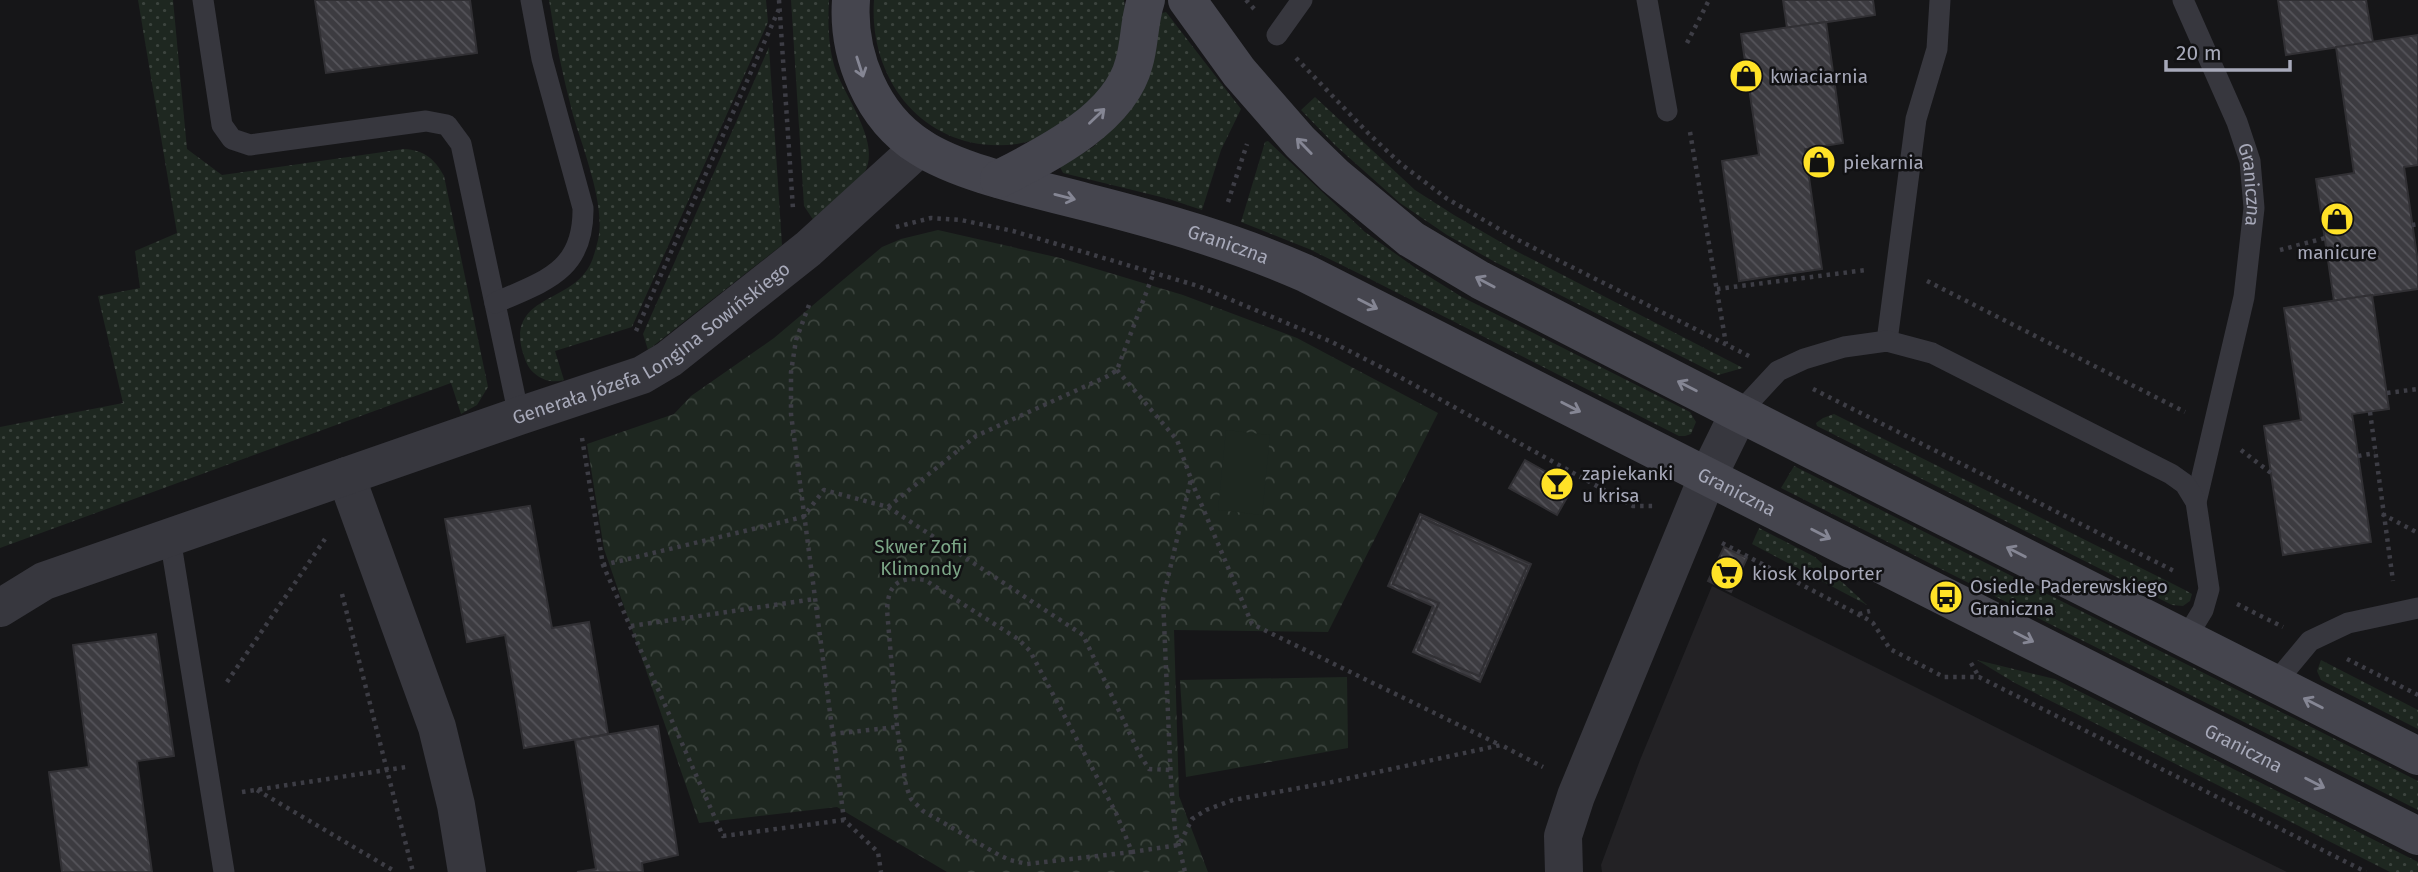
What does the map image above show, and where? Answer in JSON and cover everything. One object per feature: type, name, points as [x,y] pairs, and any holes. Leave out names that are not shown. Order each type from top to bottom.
[{"type":"street","name":"Graniczna","points":[[851,0],[851,26],[865,81],[892,123],[920,147],[936,156],[999,178],[1216,238],[1271,258],[1339,289],[2418,836]]},
{"type":"street","points":[[999,178],[1052,152],[1094,120],[1119,94],[1134,66],[1146,0]]},
{"type":"street","points":[[1187,0],[1239,72],[1273,112],[1335,176],[1411,239],[1480,279],[1739,413],[2418,755]]},
{"type":"street","name":"Generała Józefa Longina Sowińskiego","points":[[0,608],[44,581],[642,375],[669,359],[808,248],[920,147]]},
{"type":"street","points":[[1564,872],[1563,836],[1576,796],[1687,525],[1739,413]]},
{"type":"street","points":[[346,476],[438,727],[456,805],[467,872]]},
{"type":"lane","points":[[203,0],[222,125],[232,139],[250,145],[426,121],[447,125],[461,144],[519,416]]},
{"type":"lane","points":[[495,303],[554,275],[577,249],[583,227],[583,208],[542,59],[531,0]]},
{"type":"lane","points":[[1277,35],[1302,0]]},
{"type":"lane","points":[[1647,0],[1667,111]]},
{"type":"lane","points":[[1886,341],[1916,119],[1937,49],[1940,0]]},
{"type":"lane","name":"Graniczna","points":[[2183,0],[2237,122],[2250,161],[2254,208],[2244,297],[2196,502],[2209,589]]},
{"type":"lane","points":[[1739,413],[1778,371],[1844,346],[1886,341],[1932,354],[2171,474],[2185,484],[2196,502]]},
{"type":"lane","points":[[170,538],[224,872]]},
{"type":"lane","points":[[2186,638],[2203,610],[2209,589]]},
{"type":"lane","points":[[2275,684],[2310,641],[2348,623],[2418,608]]},
{"type":"path","points":[[779,0],[795,232],[808,248]]},
{"type":"path","points":[[1687,43],[1709,0]]},
{"type":"path","points":[[642,375],[632,340],[780,8]]},
{"type":"path","points":[[1277,35],[1313,77],[1401,164],[1454,203],[1518,240],[2418,695]]},
{"type":"path","points":[[1198,286],[1250,136],[1256,127],[1313,77]]},
{"type":"path","points":[[1667,111],[1689,127],[1726,345]]},
{"type":"path","points":[[895,227],[931,218],[953,219],[1013,231],[1198,286],[1332,342],[1633,506],[1653,506],[1858,614],[1873,623],[1890,649],[1901,655],[1948,678],[1979,677],[2365,872]]},
{"type":"path","points":[[2248,258],[2325,238]]},
{"type":"path","points":[[1717,289],[1896,266],[2193,416],[2271,473]]},
{"type":"path","points":[[888,507],[975,436],[1117,370],[1154,272]]},
{"type":"path","points":[[809,305],[796,340],[791,372],[791,414],[803,517],[844,820],[878,852],[881,872]]},
{"type":"path","points":[[1117,370],[1177,440],[1191,480],[1252,624],[1546,768]]},
{"type":"path","points":[[2386,393],[2418,389]]},
{"type":"path","points":[[2370,412],[2394,589]]},
{"type":"path","points":[[582,438],[603,565],[723,836],[844,820]]},
{"type":"path","points":[[2358,456],[2375,453]]},
{"type":"path","points":[[1185,872],[1175,829],[1163,599],[1191,480]]},
{"type":"path","points":[[603,565],[803,517],[824,490],[888,507],[1083,635],[1149,769],[1171,770]]},
{"type":"path","points":[[2382,514],[2418,533]]},
{"type":"path","points":[[201,720],[327,536],[331,549]]},
{"type":"path","points":[[1132,852],[1116,813],[1030,651],[995,623],[925,580],[912,578],[894,585],[887,596],[887,610],[897,727],[906,786],[911,799],[923,811],[999,855],[1027,864],[1132,852],[1179,845]]},
{"type":"path","points":[[341,588],[413,872]]},
{"type":"path","points":[[631,626],[815,599]]},
{"type":"path","points":[[1858,614],[1870,611]]},
{"type":"path","points":[[1972,663],[1979,677]]},
{"type":"path","points":[[832,734],[897,727]]},
{"type":"path","points":[[1179,845],[1192,819],[1206,810],[1233,800],[1332,782],[1501,745]]},
{"type":"path","points":[[213,796],[446,761]]},
{"type":"path","points":[[256,789],[396,872]]},
{"type":"shaded area","points":[[1712,586],[2287,872],[1602,872],[1601,865],[1640,760]]},
{"type":"green space","points":[[138,0],[173,0],[187,149],[222,175],[404,149],[428,156],[437,165],[444,176],[488,387],[477,405],[461,414],[451,383],[0,548],[0,427],[123,403],[98,296],[140,288],[135,251],[177,233]]},
{"type":"green space","points":[[549,0],[766,0],[768,22],[632,327],[555,351],[564,380],[556,381],[541,378],[528,365],[520,334],[523,321],[530,311],[563,291],[584,274],[594,254],[600,226],[596,194],[573,115]]},
{"type":"green space","points":[[791,0],[829,0],[829,32],[834,65],[865,132],[868,147],[869,160],[865,172],[814,221],[804,206]]},
{"type":"green space","points":[[874,0],[1124,0],[1123,37],[1111,76],[1097,98],[1060,126],[1035,139],[1017,144],[985,145],[957,138],[932,126],[910,108],[893,86],[881,60],[875,31]]},
{"type":"green space","points":[[1166,12],[1241,109],[1221,150],[1202,210],[1169,199],[1063,173],[1060,167],[1093,147],[1126,116],[1162,13]]},
{"type":"green space","points":[[769,47],[782,245],[648,350],[643,334]]},
{"type":"green space","points":[[1315,97],[1415,190],[1454,215],[1516,251],[1743,368],[1718,375],[1447,235],[1400,203],[1336,146],[1301,110]]},
{"type":"green space","points":[[1268,141],[1365,232],[1417,269],[1462,297],[1690,412],[1696,422],[1691,434],[1679,436],[1309,249],[1241,222],[1265,142]]},
{"type":"green space","name":"Skwer Zofii Klimondy","points":[[938,230],[1060,258],[1183,295],[1297,338],[1438,413],[1328,632],[1174,630],[1179,796],[1208,872],[947,872],[837,807],[699,823],[604,549],[587,444],[674,414],[691,396],[774,338],[882,247],[901,239]]},
{"type":"green space","points":[[1834,414],[2185,590],[2192,594],[2190,601],[2183,606],[2172,605],[1817,426],[1816,423],[1823,418]]},
{"type":"green space","points":[[1226,430],[1270,435],[1262,515],[1218,510]]},
{"type":"green space","points":[[1794,466],[2418,781],[2418,810],[1781,488]]},
{"type":"green space","points":[[1759,528],[1815,557],[1867,605],[1752,544]]},
{"type":"green space","points":[[1977,660],[2055,679],[2418,862],[2418,872],[2390,872],[2015,683]]},
{"type":"green space","points":[[2321,660],[2418,710],[2418,729],[2321,680],[2317,671]]},
{"type":"green space","points":[[1347,677],[1348,748],[1186,777],[1180,680]]},
{"type":"building","points":[[315,0],[470,0],[477,53],[326,73]]},
{"type":"building","points":[[1783,0],[1873,0],[1875,15],[1787,28]]},
{"type":"building","points":[[2278,0],[2366,0],[2373,42],[2286,55]]},
{"type":"building","points":[[1826,22],[1843,143],[1805,149],[1822,269],[1739,281],[1722,161],[1759,155],[1741,34]]},
{"type":"building","points":[[2418,35],[2418,165],[2404,167],[2418,263],[2418,289],[2334,301],[2316,179],[2354,173],[2336,47]]},
{"type":"building","points":[[2372,295],[2389,409],[2352,414],[2371,542],[2283,555],[2264,426],[2301,420],[2284,308]]},
{"type":"building","points":[[1525,460],[1573,487],[1557,515],[1509,488]]},
{"type":"building","points":[[530,506],[552,628],[589,622],[608,734],[524,748],[505,635],[467,642],[445,519]]},
{"type":"building","points":[[1420,514],[1531,564],[1480,682],[1413,652],[1433,606],[1388,586]],"holes":[[[1422,518],[1527,566],[1479,676],[1418,650],[1439,603],[1393,584]]]},
{"type":"building","points":[[1422,518],[1527,566],[1479,676],[1418,650],[1439,603],[1393,584]]},
{"type":"building","points":[[1724,547],[1747,558],[1731,592],[1708,581]]},
{"type":"building","points":[[156,634],[174,756],[137,761],[152,872],[62,872],[49,772],[89,767],[73,645]]},
{"type":"building","points":[[658,726],[678,855],[642,863],[643,872],[577,872],[596,869],[575,740]]},
{"type":"place","name":"kwiaciarnia","points":[[1746,76]]},
{"type":"place","name":"piekarnia","points":[[1819,162]]},
{"type":"place","name":"manicure","points":[[2337,219]]},
{"type":"place","name":"zapiekanki u krisa","points":[[1557,484]]},
{"type":"place","name":"kiosk kolporter","points":[[1727,573]]},
{"type":"place","name":"Osiedle Paderewskiego Graniczna","points":[[1946,597]]}]
